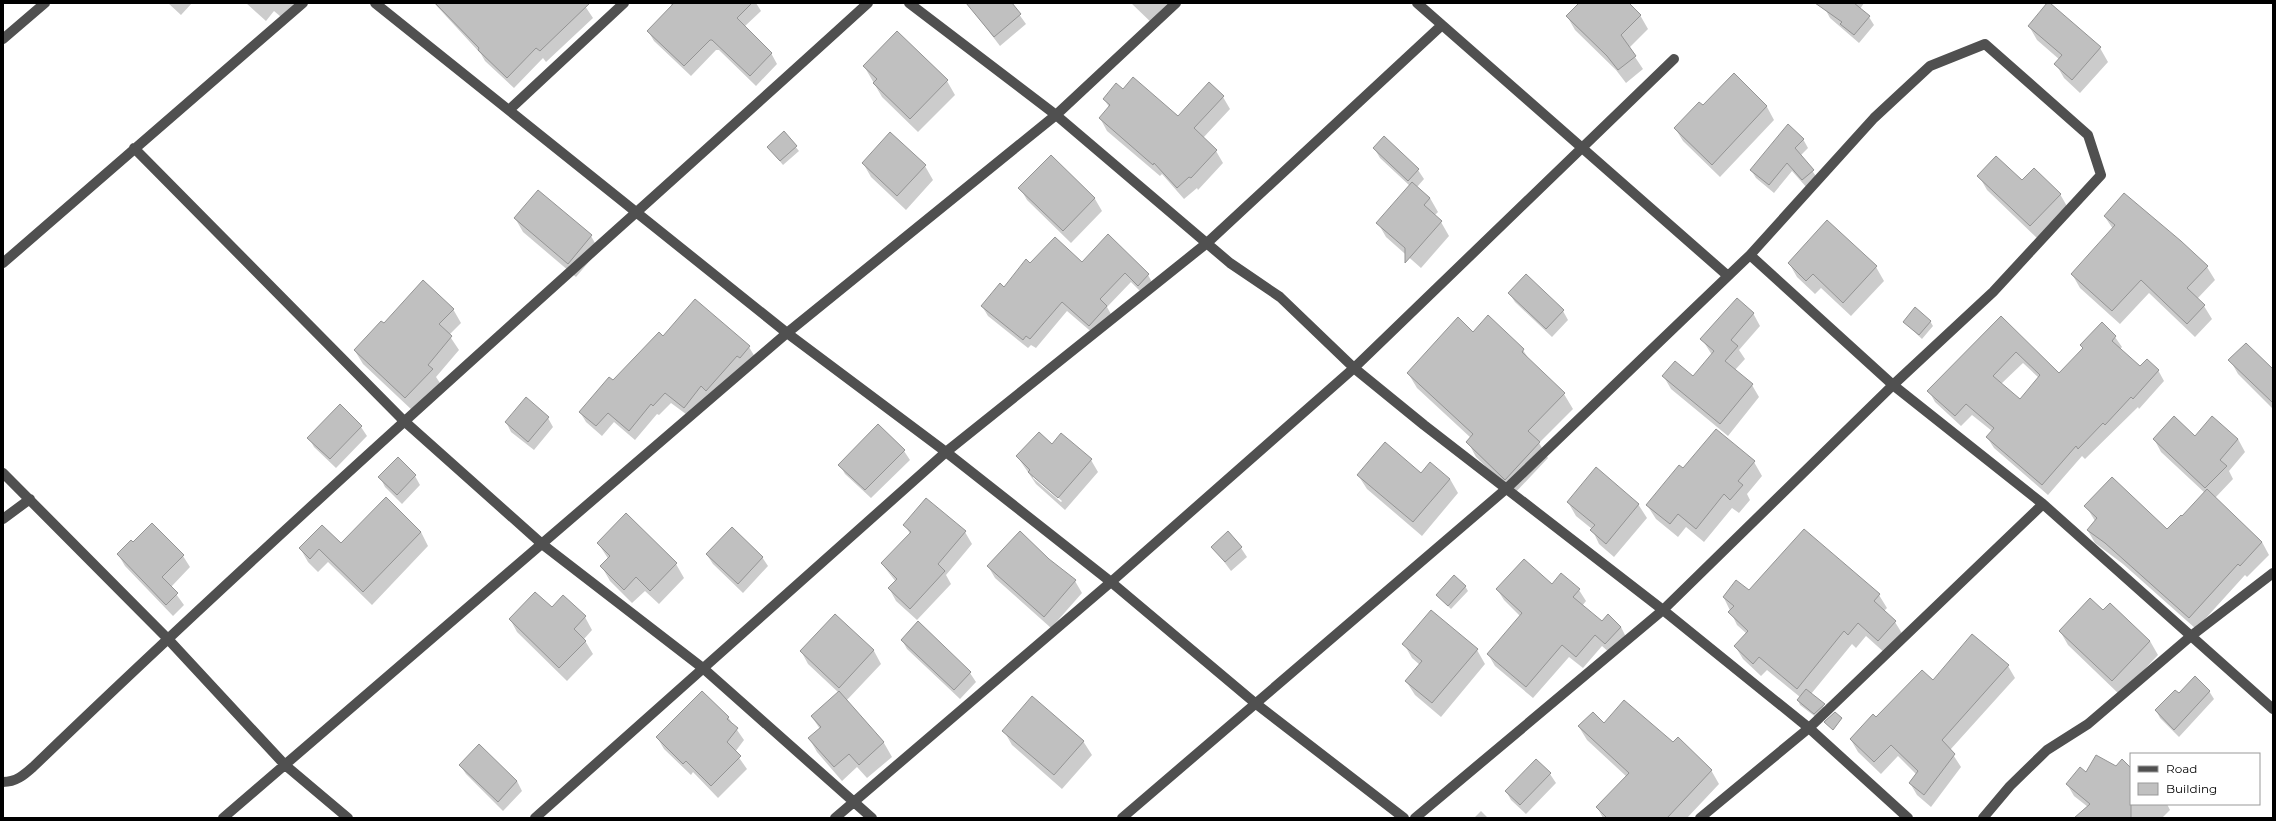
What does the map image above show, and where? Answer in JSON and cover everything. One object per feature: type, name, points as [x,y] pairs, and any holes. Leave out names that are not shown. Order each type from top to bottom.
[{"type":"street","points":[[3,39],[45,3]]},
{"type":"street","points":[[3,263],[303,3]]},
{"type":"street","points":[[375,3],[787,333],[946,452],[1111,582],[1255,703],[1404,818]]},
{"type":"street","points":[[509,110],[624,3]]},
{"type":"street","points":[[3,782],[9,782],[20,778],[29,770],[167,638],[403,420],[638,213],[868,3]]},
{"type":"street","points":[[909,3],[1056,115],[1230,263],[1280,297],[1354,368],[1506,489],[1663,610],[1809,728],[1908,818]]},
{"type":"street","points":[[223,818],[787,333],[1056,115],[1176,3]]},
{"type":"street","points":[[1417,3],[1581,149],[1728,276]]},
{"type":"street","points":[[535,818],[946,452],[1207,243],[1442,25]]},
{"type":"street","points":[[1122,818],[1506,489],[1750,255],[1874,118],[1930,66],[1985,44],[2088,135],[2101,175],[1993,292],[1893,385],[1663,610],[1415,818]]},
{"type":"street","points":[[835,818],[1111,582],[1354,368],[1674,59]]},
{"type":"street","points":[[134,148],[403,420],[542,544],[704,669],[872,818]]},
{"type":"street","points":[[1750,255],[1893,385],[2043,504],[2273,709]]},
{"type":"street","points":[[3,473],[30,498],[167,638],[285,765],[348,818]]},
{"type":"street","points":[[3,519],[30,498]]},
{"type":"street","points":[[1700,818],[1809,728],[2043,504]]},
{"type":"street","points":[[1984,818],[2010,786],[2047,750],[2088,724],[2191,636],[2273,573]]},
{"type":"building","points":[[435,3],[590,3],[540,51],[536,48],[507,78],[478,50],[479,48]]},
{"type":"building","points":[[674,3],[752,3],[737,18],[772,53],[750,76],[712,40],[710,40],[684,66],[647,31]]},
{"type":"building","points":[[966,3],[1012,3],[1021,14],[994,37]]},
{"type":"building","points":[[1579,3],[1629,3],[1641,15],[1621,35],[1636,56],[1618,70],[1607,56],[1566,16]]},
{"type":"building","points":[[1815,3],[1854,3],[1870,16],[1854,35],[1840,24],[1842,22]]},
{"type":"building","points":[[2047,3],[2050,3],[2101,47],[2072,80],[2054,64],[2062,55],[2028,26]]},
{"type":"building","points":[[897,31],[948,80],[910,119],[873,83],[877,79],[863,66]]},
{"type":"building","points":[[1734,73],[1767,106],[1712,165],[1674,128],[1699,102],[1703,105]]},
{"type":"building","points":[[1133,77],[1178,116],[1209,82],[1224,96],[1194,128],[1217,150],[1191,178],[1189,177],[1177,188],[1154,163],[1153,165],[1099,118],[1110,105],[1103,99],[1116,83],[1123,89]]},
{"type":"building","points":[[1788,124],[1804,139],[1795,148],[1814,170],[1802,180],[1787,163],[1769,185],[1750,170]]},
{"type":"building","points":[[784,131],[797,146],[780,161],[767,147]]},
{"type":"building","points":[[890,132],[926,165],[897,196],[862,163]]},
{"type":"building","points":[[1384,136],[1419,169],[1408,181],[1373,148]]},
{"type":"building","points":[[1051,155],[1095,198],[1063,231],[1018,188]]},
{"type":"building","points":[[1996,156],[2022,180],[2034,168],[2061,194],[2030,226],[1977,176]]},
{"type":"building","points":[[1412,182],[1430,198],[1424,205],[1442,221],[1405,263],[1405,248],[1376,223]]},
{"type":"building","points":[[538,190],[592,235],[568,264],[514,218]]},
{"type":"building","points":[[2124,193],[2208,266],[2187,288],[2205,305],[2187,324],[2141,280],[2112,311],[2071,274],[2115,225],[2104,216]]},
{"type":"building","points":[[1827,220],[1877,266],[1843,303],[1813,274],[1806,281],[1788,263]]},
{"type":"building","points":[[1108,234],[1149,274],[1138,286],[1125,273],[1100,299],[1107,306],[1089,326],[1062,302],[1030,339],[1026,336],[1023,340],[981,306],[1000,283],[1004,287],[1026,259],[1030,263],[1055,237],[1082,262]]},
{"type":"building","points":[[1526,274],[1564,310],[1546,329],[1508,293]]},
{"type":"building","points":[[423,280],[454,309],[439,324],[452,336],[428,365],[433,369],[405,398],[354,350],[381,321],[384,323]]},
{"type":"building","points":[[1737,298],[1754,313],[1731,340],[1738,346],[1725,361],[1753,384],[1720,424],[1662,376],[1675,361],[1693,376],[1714,351],[1700,339]]},
{"type":"building","points":[[695,299],[750,346],[740,358],[737,356],[706,391],[701,386],[684,408],[665,393],[653,406],[651,404],[629,431],[608,413],[596,426],[579,412],[609,377],[613,380],[659,332],[663,336]]},
{"type":"building","points":[[1915,307],[1931,321],[1919,335],[1903,322]]},
{"type":"building","points":[[1488,315],[1524,349],[1522,352],[1565,393],[1528,431],[1540,442],[1505,480],[1466,442],[1473,434],[1407,373],[1458,317],[1473,332]]},
{"type":"building","points":[[2001,316],[2059,373],[2083,348],[2080,345],[2102,322],[2116,336],[2112,341],[2140,366],[2147,359],[2159,370],[2133,399],[2131,397],[2105,425],[2103,423],[2078,449],[2076,446],[2042,485],[1986,437],[1994,428],[1966,404],[1955,416],[1927,391]],"holes":[[[2016,352],[2040,375],[2020,399],[1993,376]]]},
{"type":"building","points":[[2246,343],[2273,369],[2273,403],[2228,360]]},
{"type":"building","points":[[526,397],[549,417],[528,442],[505,422]]},
{"type":"building","points":[[340,404],[362,426],[330,459],[307,438]]},
{"type":"building","points":[[2174,416],[2195,436],[2212,416],[2238,439],[2220,460],[2227,466],[2205,488],[2153,439]]},
{"type":"building","points":[[878,424],[905,450],[865,490],[838,465]]},
{"type":"building","points":[[1716,429],[1755,461],[1738,481],[1743,485],[1730,500],[1724,494],[1696,529],[1678,514],[1670,524],[1646,505],[1679,465],[1683,468]]},
{"type":"building","points":[[1039,432],[1052,444],[1061,433],[1092,459],[1058,498],[1028,472],[1030,470],[1016,456]]},
{"type":"building","points":[[1385,442],[1421,473],[1430,462],[1450,479],[1413,522],[1357,475]]},
{"type":"building","points":[[398,457],[416,475],[397,495],[378,477]]},
{"type":"building","points":[[1596,467],[1639,504],[1606,544],[1590,530],[1595,525],[1567,502]]},
{"type":"building","points":[[2112,477],[2167,529],[2181,515],[2182,516],[2207,489],[2262,542],[2240,566],[2238,564],[2189,618],[2105,543],[2087,530],[2097,518],[2084,506]]},
{"type":"building","points":[[386,497],[421,532],[363,592],[319,549],[310,559],[299,548],[322,525],[341,543]]},
{"type":"building","points":[[926,498],[966,531],[938,564],[945,571],[910,609],[888,588],[897,579],[881,563],[911,532],[903,525]]},
{"type":"building","points":[[626,513],[677,563],[650,591],[636,577],[624,590],[600,566],[610,556],[597,543]]},
{"type":"building","points":[[152,523],[184,555],[162,577],[178,593],[166,605],[117,554],[131,540],[133,542]]},
{"type":"building","points":[[732,527],[763,557],[738,584],[706,554]]},
{"type":"building","points":[[1804,529],[1880,594],[1874,601],[1896,621],[1878,641],[1858,623],[1848,635],[1844,631],[1797,689],[1759,657],[1753,664],[1734,646],[1748,631],[1728,612],[1734,606],[1723,597],[1736,580],[1749,590]]},
{"type":"building","points":[[1020,531],[1049,559],[1076,580],[1044,617],[987,566]]},
{"type":"building","points":[[1228,531],[1242,547],[1225,562],[1211,547]]},
{"type":"building","points":[[1524,559],[1552,584],[1561,573],[1580,589],[1573,597],[1602,621],[1608,614],[1621,627],[1605,644],[1595,635],[1576,657],[1562,645],[1526,687],[1487,654],[1522,613],[1496,589]]},
{"type":"building","points":[[1454,575],[1466,586],[1448,606],[1436,595]]},
{"type":"building","points":[[535,592],[552,607],[563,595],[586,616],[574,629],[586,641],[559,668],[509,619]]},
{"type":"building","points":[[2090,598],[2103,610],[2110,603],[2150,641],[2112,681],[2059,631]]},
{"type":"building","points":[[1431,610],[1478,649],[1432,703],[1405,681],[1422,661],[1402,644]]},
{"type":"building","points":[[835,614],[874,650],[839,688],[800,651]]},
{"type":"building","points":[[918,621],[971,672],[954,690],[901,640]]},
{"type":"building","points":[[1972,634],[2009,665],[1942,740],[1955,754],[1924,795],[1909,783],[1918,771],[1891,745],[1874,762],[1850,739],[1873,714],[1876,717],[1922,670],[1933,680]]},
{"type":"building","points":[[2195,676],[2210,691],[2174,730],[2155,710],[2175,690],[2179,693]]},
{"type":"building","points":[[1806,689],[1825,704],[1814,714],[1797,700]]},
{"type":"building","points":[[702,691],[729,717],[727,719],[738,728],[727,742],[741,756],[711,786],[686,761],[683,764],[656,737]]},
{"type":"building","points":[[839,691],[884,742],[859,765],[849,754],[834,767],[808,738],[821,727],[811,716]]},
{"type":"building","points":[[1032,696],[1084,741],[1054,775],[1002,731]]},
{"type":"building","points":[[1624,700],[1673,742],[1678,737],[1712,770],[1667,818],[1607,818],[1596,807],[1629,773],[1578,726],[1593,712],[1604,723]]},
{"type":"building","points":[[1835,712],[1842,718],[1833,730],[1824,722]]},
{"type":"building","points":[[479,744],[517,781],[498,802],[459,765]]},
{"type":"building","points":[[2096,755],[2116,766],[2122,759],[2130,767],[2131,818],[2074,818],[2090,804],[2066,784],[2080,767],[2086,772]]},
{"type":"building","points":[[1536,759],[1551,773],[1520,805],[1505,791]]}]
